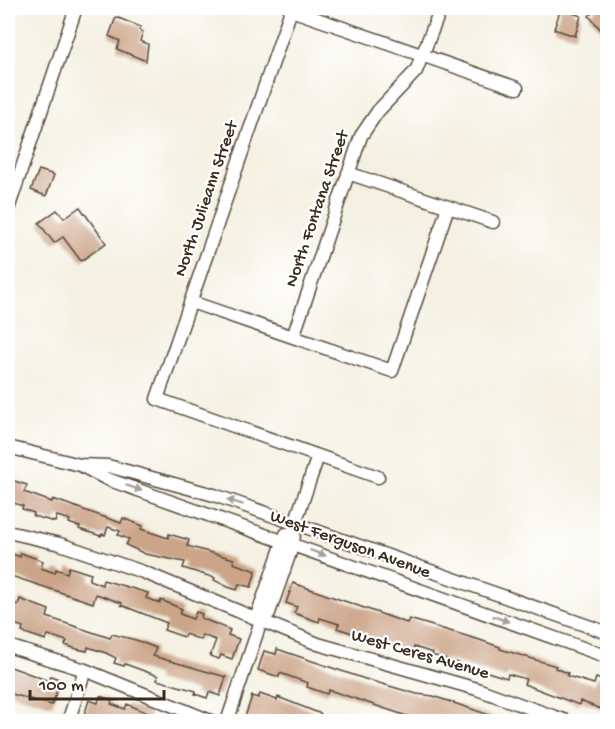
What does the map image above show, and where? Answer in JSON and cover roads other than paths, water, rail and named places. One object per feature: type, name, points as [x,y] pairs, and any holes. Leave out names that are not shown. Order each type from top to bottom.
[{"type":"street","points":[[8,209],[76,8]]},
{"type":"street","name":"North Fontana Street","points":[[293,337],[362,136],[370,122],[407,83],[424,56],[441,8]]},
{"type":"street","name":"North Julieann Street","points":[[318,456],[157,399],[291,10],[424,56]]},
{"type":"street","points":[[424,56],[517,88]]},
{"type":"street","points":[[348,173],[493,222]]},
{"type":"street","points":[[191,302],[392,371],[448,207]]},
{"type":"street","name":"West Ferguson Avenue","points":[[8,447],[80,465],[108,466],[152,477],[295,523],[608,633]]},
{"type":"street","points":[[227,722],[261,621],[259,610],[288,542],[318,456],[378,477]]},
{"type":"street","name":"West Ferguson Avenue","points":[[80,465],[107,479],[608,657]]},
{"type":"street","name":"West Ceres Avenue","points":[[8,532],[60,544],[143,572],[318,644],[477,688],[569,722]]},
{"type":"street","points":[[8,646],[85,670],[213,722]]},
{"type":"street","points":[[68,722],[85,670]]}]
